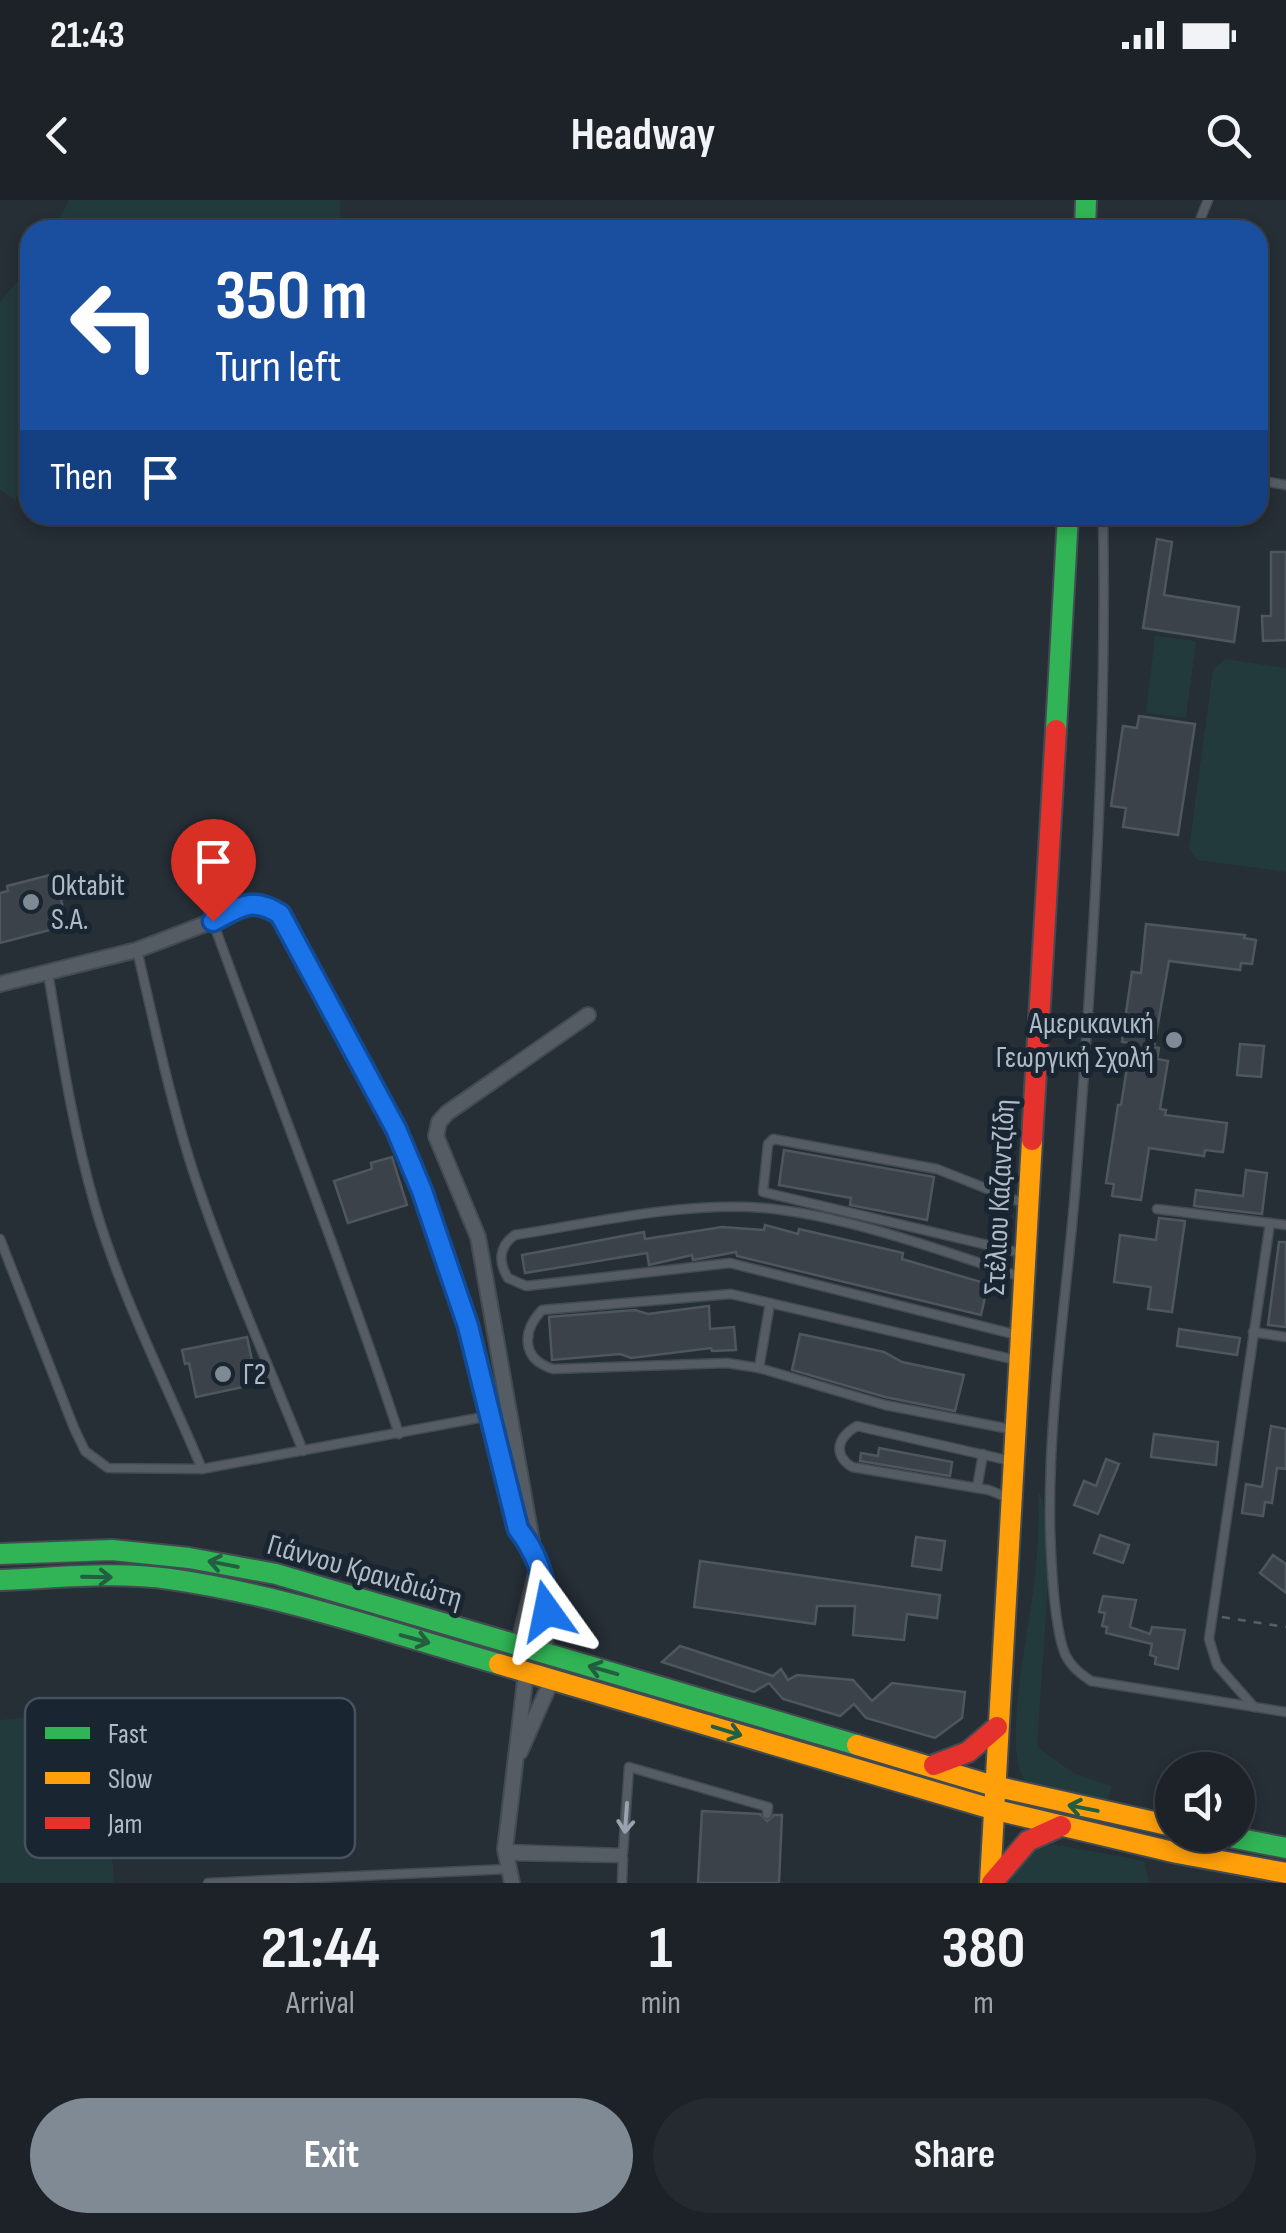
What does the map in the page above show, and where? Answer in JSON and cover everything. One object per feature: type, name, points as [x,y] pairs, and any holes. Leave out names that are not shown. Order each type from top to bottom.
[{"type":"main road","name":"Στέλιου Καζαντζίδη","points":[[991,1883],[992,1810],[1067,525]]},
{"type":"main road","name":"Γιάννου Κρανιδιώτη","points":[[0,1554],[112,1550],[208,1561],[276,1574],[994,1786],[1155,1822]]},
{"type":"main road","name":"Γιάννου Κρανιδιώτη","points":[[0,1580],[168,1579],[285,1603],[992,1810],[1286,1873]]},
{"type":"main road","points":[[932,1766],[954,1761],[997,1727]]},
{"type":"main road","points":[[991,1883],[1028,1841],[1060,1826]]},
{"type":"main road","points":[[1255,1842],[1286,1848]]},
{"type":"street","points":[[0,984],[137,950],[242,906],[256,903],[280,914],[396,1129],[422,1191],[468,1326],[518,1529],[532,1548]]},
{"type":"street","points":[[545,1653],[546,1586],[532,1548],[478,1236],[436,1136],[439,1122],[448,1113],[588,1015]]},
{"type":"street","points":[[518,1646],[538,1566]]},
{"type":"street","points":[[508,1864],[512,1771],[526,1672]]},
{"type":"street","points":[[512,1771],[552,1679]]},
{"type":"lane","points":[[1103,525],[1104,716],[1082,1099],[1052,1441],[1050,1530],[1056,1596],[1065,1654],[1075,1670],[1091,1681],[1286,1712]]},
{"type":"lane","points":[[213,921],[358,1311],[399,1434]]},
{"type":"lane","points":[[137,950],[194,1176],[304,1452]]},
{"type":"lane","points":[[48,974],[68,1093],[95,1208],[139,1324],[202,1469]]},
{"type":"lane","points":[[1026,1254],[763,1192],[768,1144],[772,1139],[937,1169],[1029,1206]]},
{"type":"lane","points":[[1021,1336],[730,1264],[526,1286],[508,1278],[501,1258],[505,1244],[515,1235],[661,1213],[753,1207],[834,1221],[1024,1278]]},
{"type":"lane","points":[[1157,1208],[1286,1225]]},
{"type":"lane","points":[[1254,1707],[1217,1664],[1208,1639],[1270,1223]]},
{"type":"lane","points":[[0,1239],[86,1451],[108,1468],[202,1469],[489,1416]]},
{"type":"lane","points":[[1016,1430],[885,1405],[759,1368],[727,1363],[553,1368],[540,1364],[530,1354],[527,1334],[542,1310],[731,1294],[1020,1361]]},
{"type":"lane","points":[[759,1368],[770,1303]]},
{"type":"lane","points":[[1253,1332],[1286,1337]]},
{"type":"lane","points":[[1011,1498],[989,1490],[852,1467],[840,1456],[839,1445],[856,1426],[1014,1462]]},
{"type":"lane","points":[[977,1488],[983,1454]]},
{"type":"lane","points":[[508,1864],[623,1852],[629,1767],[768,1808],[768,1814]]},
{"type":"lane","points":[[208,1883],[623,1858],[622,1883]]},
{"type":"path","points":[[1211,1616],[1286,1626]]},
{"type":"green space","points":[[69,200],[340,200],[341,220],[59,220]]},
{"type":"green space","points":[[20,278],[20,491],[15,500],[0,490],[0,302]]},
{"type":"green space","points":[[1155,636],[1196,641],[1186,718],[1146,713]]},
{"type":"green space","points":[[1225,659],[1286,668],[1286,872],[1197,860],[1189,848],[1213,669]]},
{"type":"green space","points":[[1038,1492],[1043,1499],[1049,1570],[1037,1747],[1075,1774],[1112,1786],[1107,1802],[1032,1785],[1019,1767],[1016,1720],[1036,1567]]},
{"type":"green space","points":[[25,1717],[25,1858],[112,1858],[114,1883],[0,1883],[0,1720]]},
{"type":"green space","points":[[1053,1844],[1144,1861],[1149,1883],[1009,1883],[1024,1856]]},
{"type":"building","points":[[1157,539],[1172,542],[1164,595],[1239,607],[1234,642],[1143,628]]},
{"type":"building","points":[[1271,552],[1286,552],[1286,640],[1263,641],[1262,616],[1271,616]]},
{"type":"building","points":[[1139,716],[1195,724],[1178,835],[1123,827],[1126,808],[1111,806],[1123,726],[1137,728]]},
{"type":"building","name":"Oktabit S.A.","points":[[54,874],[64,911],[53,914],[57,928],[0,943],[0,893],[8,891],[7,886]]},
{"type":"building","points":[[1146,924],[1245,935],[1244,938],[1256,940],[1252,964],[1241,963],[1240,970],[1169,961],[1154,1047],[1159,1048],[1157,1059],[1168,1061],[1160,1109],[1166,1110],[1165,1115],[1227,1123],[1223,1152],[1205,1150],[1204,1156],[1149,1148],[1141,1200],[1112,1196],[1114,1184],[1106,1183],[1131,1043],[1122,1042],[1132,972],[1141,973]]},
{"type":"building","points":[[1240,1044],[1264,1046],[1261,1077],[1237,1075]]},
{"type":"building","points":[[784,1150],[934,1177],[927,1220],[850,1205],[851,1198],[779,1185]]},
{"type":"building","points":[[392,1157],[407,1205],[348,1223],[334,1181],[372,1169],[371,1163]]},
{"type":"building","points":[[1246,1170],[1267,1173],[1262,1214],[1194,1206],[1196,1190],[1243,1196]]},
{"type":"building","points":[[1159,1218],[1185,1221],[1172,1312],[1148,1309],[1151,1287],[1114,1282],[1120,1235],[1156,1240]]},
{"type":"building","points":[[765,1225],[903,1253],[902,1259],[988,1284],[981,1315],[737,1256],[736,1252],[693,1260],[692,1255],[649,1265],[647,1253],[525,1273],[522,1255],[644,1232],[645,1239],[722,1227],[764,1230]]},
{"type":"building","points":[[1279,1242],[1286,1242],[1286,1327],[1268,1325]]},
{"type":"building","points":[[709,1306],[710,1329],[734,1327],[736,1350],[711,1348],[631,1358],[620,1354],[552,1360],[549,1317],[635,1310],[648,1314]]},
{"type":"building","points":[[1179,1329],[1240,1338],[1237,1355],[1177,1346]]},
{"type":"building","points":[[800,1334],[964,1375],[955,1411],[885,1397],[792,1370]]},
{"type":"building","name":"Γ2","points":[[247,1337],[257,1384],[196,1397],[182,1350]]},
{"type":"building","points":[[1271,1426],[1286,1429],[1286,1469],[1277,1468],[1272,1503],[1265,1502],[1263,1516],[1242,1513],[1246,1484],[1262,1487]]},
{"type":"building","points":[[1154,1434],[1218,1442],[1216,1465],[1151,1457]]},
{"type":"building","points":[[879,1448],[952,1462],[950,1476],[860,1461],[861,1453],[878,1456]]},
{"type":"building","points":[[1106,1459],[1119,1464],[1098,1514],[1074,1505],[1084,1481],[1096,1486]]},
{"type":"building","points":[[1100,1535],[1129,1545],[1123,1563],[1094,1553]]},
{"type":"building","points":[[916,1537],[945,1541],[941,1570],[912,1566]]},
{"type":"building","points":[[1273,1555],[1286,1564],[1286,1593],[1260,1573]]},
{"type":"building","points":[[700,1561],[940,1595],[937,1618],[907,1614],[904,1640],[853,1635],[855,1606],[817,1606],[815,1624],[694,1607]]},
{"type":"building","points":[[1103,1596],[1136,1600],[1130,1627],[1150,1634],[1152,1627],[1185,1630],[1178,1669],[1155,1664],[1156,1657],[1150,1655],[1152,1644],[1106,1633],[1107,1627],[1102,1626],[1105,1613],[1099,1612]]},
{"type":"building","points":[[680,1646],[773,1676],[781,1669],[788,1680],[797,1675],[853,1680],[872,1701],[892,1683],[965,1692],[962,1718],[935,1738],[866,1718],[854,1704],[840,1716],[783,1699],[769,1683],[754,1692],[662,1662]]},
{"type":"building","points":[[702,1811],[760,1814],[767,1821],[782,1815],[779,1883],[698,1883]]},
{"type":"traffic: fast","points":[[1085,220],[1086,200]]},
{"type":"traffic: fast","points":[[1056,730],[1067,525]]},
{"type":"traffic: fast","points":[[0,1554],[112,1550],[189,1558],[276,1574],[857,1745]]},
{"type":"traffic: fast","points":[[0,1580],[128,1576],[212,1586],[336,1616],[499,1664]]},
{"type":"traffic: fast","points":[[1255,1842],[1286,1848]]},
{"type":"traffic: slow","points":[[990,1883],[1032,1140]]},
{"type":"traffic: slow","points":[[499,1664],[992,1809],[1177,1853],[1286,1873]]},
{"type":"traffic: slow","points":[[857,1745],[994,1786],[1155,1822]]},
{"type":"traffic: jam","points":[[1032,1140],[1056,730]]},
{"type":"traffic: jam","points":[[934,1765],[968,1752],[997,1727]]},
{"type":"traffic: jam","points":[[992,1883],[1028,1841],[1061,1826]]},
{"type":"place","name":"Oktabit S.A.","points":[[31,902]]},
{"type":"place","name":"Αμερικανική Γεωργική Σχολή","points":[[1174,1040]]},
{"type":"place","name":"Γ2","points":[[223,1374]]},
{"type":"route","points":[[213,921],[256,903],[280,914],[396,1129],[422,1191],[468,1326],[518,1529],[532,1548],[546,1586],[547,1611]]}]
